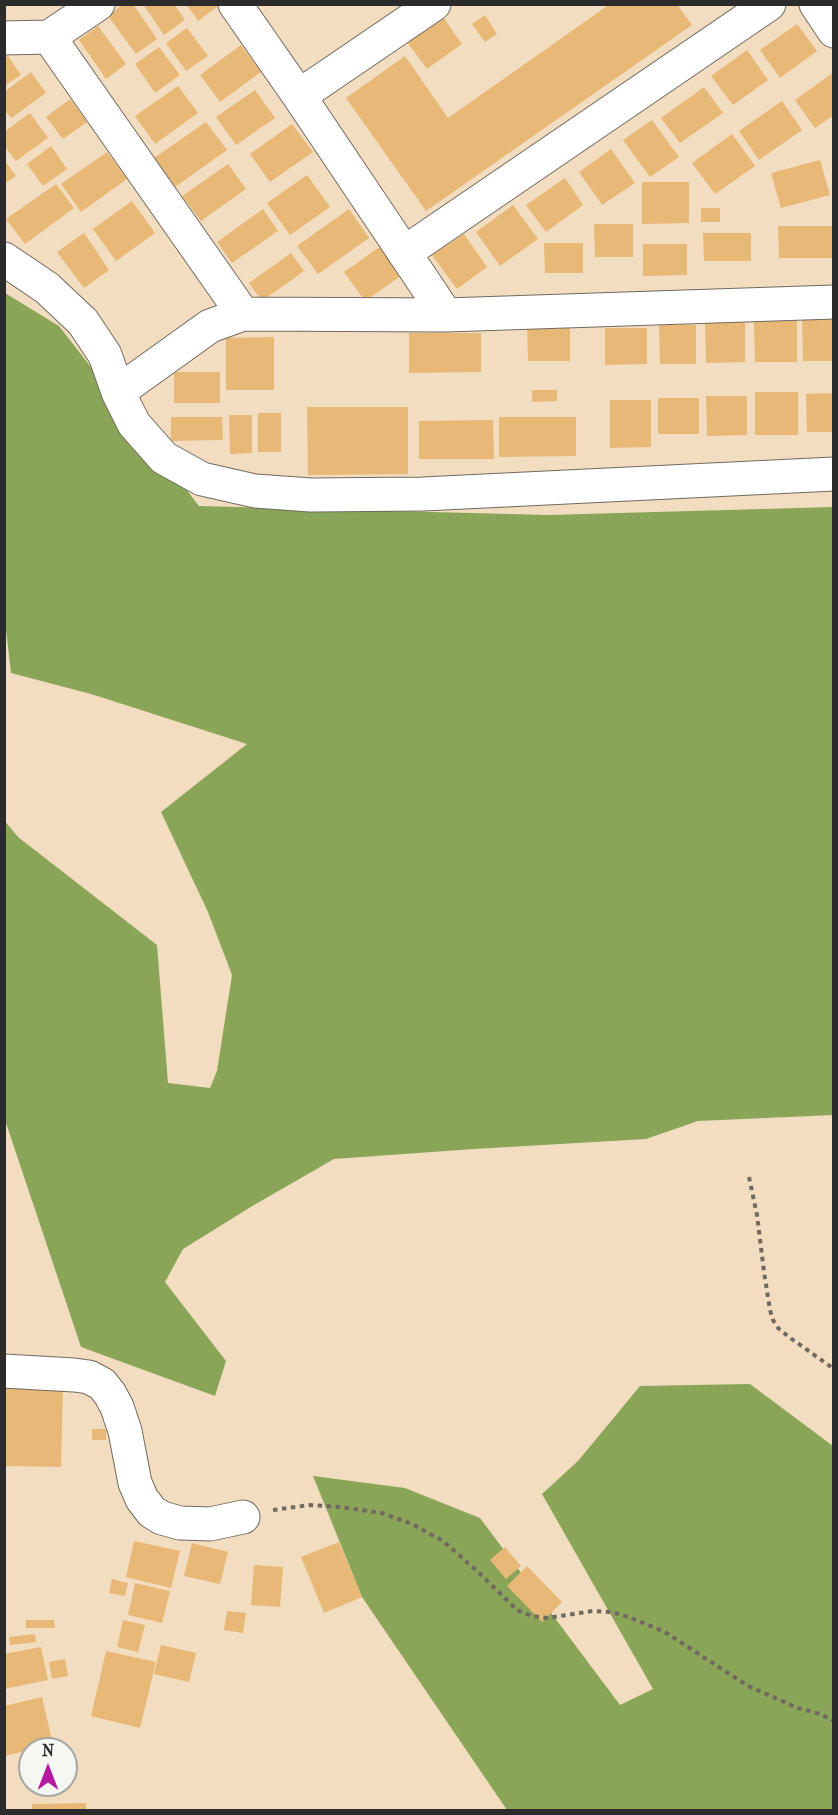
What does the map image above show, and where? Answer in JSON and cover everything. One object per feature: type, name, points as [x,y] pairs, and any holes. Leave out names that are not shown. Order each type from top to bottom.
[{"type":"street","points":[[4,38],[49,37],[98,4]]},
{"type":"street","points":[[235,4],[300,96],[446,315]]},
{"type":"street","points":[[300,96],[434,4]]},
{"type":"street","points":[[404,253],[769,4]]},
{"type":"street","points":[[816,4],[834,31]]},
{"type":"street","points":[[49,37],[243,314]]},
{"type":"street","points":[[4,259],[47,288],[83,322],[105,355],[118,392],[134,424],[164,458],[202,479],[255,491],[311,495],[423,494],[834,474]]},
{"type":"street","points":[[118,392],[210,326],[243,314],[446,315],[834,302]]},
{"type":"street","points":[[4,1371],[74,1375],[89,1377],[102,1384],[117,1407],[125,1431],[135,1483],[142,1499],[152,1512],[162,1518],[180,1523],[210,1524],[243,1517]]},
{"type":"path","points":[[749,1177],[773,1320],[778,1328],[834,1369]]},
{"type":"path","points":[[243,1517],[281,1508],[310,1505],[382,1513],[412,1524],[442,1541],[517,1610],[532,1616],[547,1618],[592,1611],[612,1612],[631,1618],[666,1632],[748,1686],[834,1721]]},
{"type":"green space","points":[[5,293],[59,326],[199,506],[548,515],[833,507],[833,1115],[698,1121],[646,1139],[334,1159],[183,1249],[165,1282],[226,1361],[215,1396],[81,1347],[5,1120],[4,820],[18,837],[157,945],[168,1083],[210,1088],[217,1071],[232,975],[208,912],[161,812],[247,744],[91,694],[11,673],[4,613]]},
{"type":"green space","points":[[750,1384],[833,1446],[833,1810],[507,1810],[362,1597],[313,1476],[405,1488],[480,1518],[620,1705],[653,1689],[542,1494],[578,1461],[640,1386]]},
{"type":"building","points":[[123,4],[133,4],[157,39],[136,54],[108,16]]},
{"type":"building","points":[[143,4],[174,4],[185,20],[164,35]]},
{"type":"building","points":[[186,4],[221,4],[198,21]]},
{"type":"building","points":[[610,4],[677,4],[692,25],[426,211],[346,98],[405,56],[448,118]]},
{"type":"building","points":[[485,15],[497,34],[485,42],[472,24]]},
{"type":"building","points":[[443,17],[462,44],[427,69],[407,42]]},
{"type":"building","points":[[797,24],[817,51],[780,78],[760,50]]},
{"type":"building","points":[[98,26],[126,64],[106,79],[79,40]]},
{"type":"building","points":[[187,28],[208,56],[186,71],[166,43]]},
{"type":"building","points":[[241,45],[261,72],[220,102],[200,75]]},
{"type":"building","points":[[159,47],[180,75],[155,93],[135,64]]},
{"type":"building","points":[[747,50],[768,80],[733,105],[711,76]]},
{"type":"building","points":[[8,56],[21,75],[4,86],[4,59]]},
{"type":"building","points":[[31,72],[46,93],[11,118],[4,109],[4,92]]},
{"type":"building","points":[[834,72],[834,115],[815,128],[795,100]]},
{"type":"building","points":[[178,86],[198,113],[155,144],[135,116]]},
{"type":"building","points":[[704,87],[723,113],[680,143],[661,118]]},
{"type":"building","points":[[255,90],[275,118],[236,145],[216,117]]},
{"type":"building","points":[[70,99],[87,122],[63,139],[46,117]]},
{"type":"building","points":[[782,101],[802,130],[759,160],[739,131]]},
{"type":"building","points":[[30,113],[48,138],[16,161],[4,145],[4,132]]},
{"type":"building","points":[[652,120],[679,157],[650,177],[623,140]]},
{"type":"building","points":[[206,122],[227,150],[175,187],[154,158]]},
{"type":"building","points":[[292,124],[313,152],[270,182],[250,154]]},
{"type":"building","points":[[732,134],[755,166],[715,194],[692,163]]},
{"type":"building","points":[[51,146],[67,169],[43,186],[27,164]]},
{"type":"building","points":[[611,149],[635,183],[602,205],[579,172]]},
{"type":"building","points":[[107,152],[127,179],[81,212],[61,184]]},
{"type":"building","points":[[4,159],[16,176],[4,184]]},
{"type":"building","points":[[820,160],[830,195],[781,208],[771,173]]},
{"type":"building","points":[[228,164],[246,189],[201,221],[182,196]]},
{"type":"building","points":[[307,175],[330,207],[290,235],[267,203]]},
{"type":"building","points":[[565,178],[583,205],[546,232],[526,205]]},
{"type":"building","points":[[642,182],[689,182],[689,223],[642,224]]},
{"type":"building","points":[[56,184],[74,208],[25,244],[6,219]]},
{"type":"building","points":[[132,201],[155,233],[116,261],[93,229]]},
{"type":"building","points":[[513,205],[538,239],[500,266],[476,232]]},
{"type":"building","points":[[701,208],[720,208],[720,222],[701,222]]},
{"type":"building","points":[[263,209],[278,231],[232,263],[217,242]]},
{"type":"building","points":[[349,209],[369,238],[318,274],[297,246]]},
{"type":"building","points":[[594,224],[633,224],[633,257],[595,257]]},
{"type":"building","points":[[778,226],[834,226],[834,258],[779,258]]},
{"type":"building","points":[[84,233],[109,270],[84,288],[57,252]]},
{"type":"building","points":[[703,233],[751,233],[751,261],[704,261]]},
{"type":"building","points":[[464,234],[487,267],[457,289],[432,255]]},
{"type":"building","points":[[544,243],[583,243],[583,273],[545,273]]},
{"type":"building","points":[[643,244],[687,244],[687,275],[643,276]]},
{"type":"building","points":[[381,246],[402,275],[365,301],[344,272]]},
{"type":"building","points":[[291,253],[304,271],[262,301],[249,283]]},
{"type":"building","points":[[802,318],[834,318],[834,361],[803,361]]},
{"type":"building","points":[[754,321],[797,321],[797,362],[755,362]]},
{"type":"building","points":[[705,322],[745,322],[745,362],[706,363]]},
{"type":"building","points":[[527,323],[570,323],[570,361],[528,361]]},
{"type":"building","points":[[659,325],[696,325],[696,364],[660,364]]},
{"type":"building","points":[[605,328],[647,328],[647,364],[605,365]]},
{"type":"building","points":[[409,333],[481,333],[481,372],[409,373]]},
{"type":"building","points":[[274,337],[274,390],[226,390],[226,338]]},
{"type":"building","points":[[174,372],[220,372],[220,403],[174,403]]},
{"type":"building","points":[[532,390],[557,390],[557,401],[532,402]]},
{"type":"building","points":[[755,392],[798,392],[798,435],[755,435]]},
{"type":"building","points":[[834,393],[834,432],[807,432],[806,394]]},
{"type":"building","points":[[706,396],[747,396],[747,435],[707,436]]},
{"type":"building","points":[[658,398],[699,398],[699,434],[658,434]]},
{"type":"building","points":[[610,400],[651,400],[651,447],[610,448]]},
{"type":"building","points":[[307,407],[408,407],[408,474],[308,475]]},
{"type":"building","points":[[258,413],[281,413],[281,452],[258,452]]},
{"type":"building","points":[[229,415],[252,415],[252,453],[230,454]]},
{"type":"building","points":[[171,417],[222,417],[223,440],[171,441]]},
{"type":"building","points":[[499,417],[576,417],[576,456],[499,457]]},
{"type":"building","points":[[493,420],[494,459],[419,459],[419,421]]},
{"type":"building","points":[[4,1385],[63,1386],[61,1467],[4,1466]]},
{"type":"building","points":[[92,1429],[106,1429],[106,1440],[92,1440]]},
{"type":"building","points":[[134,1541],[180,1551],[171,1588],[126,1577]]},
{"type":"building","points":[[339,1542],[362,1597],[324,1613],[301,1557]]},
{"type":"building","points":[[192,1543],[228,1552],[220,1584],[184,1576]]},
{"type":"building","points":[[505,1547],[521,1566],[506,1579],[490,1560]]},
{"type":"building","points":[[254,1565],[283,1567],[280,1607],[251,1605]]},
{"type":"building","points":[[527,1566],[562,1602],[542,1622],[507,1586]]},
{"type":"building","points":[[112,1579],[128,1583],[125,1596],[109,1593]]},
{"type":"building","points":[[135,1583],[170,1591],[162,1623],[128,1615]]},
{"type":"building","points":[[227,1611],[246,1613],[243,1633],[224,1630]]},
{"type":"building","points":[[26,1620],[54,1620],[55,1628],[26,1628]]},
{"type":"building","points":[[123,1620],[145,1625],[138,1652],[117,1647]]},
{"type":"building","points":[[35,1634],[36,1642],[10,1645],[9,1637]]},
{"type":"building","points":[[161,1645],[196,1653],[189,1682],[154,1674]]},
{"type":"building","points":[[41,1647],[48,1680],[4,1689],[4,1654]]},
{"type":"building","points":[[106,1651],[156,1662],[140,1728],[91,1716]]},
{"type":"building","points":[[65,1659],[68,1676],[52,1679],[49,1662]]},
{"type":"building","points":[[42,1697],[51,1737],[18,1737],[18,1753],[4,1756],[4,1706]]},
{"type":"building","points":[[86,1803],[86,1810],[32,1810],[32,1804]]}]
